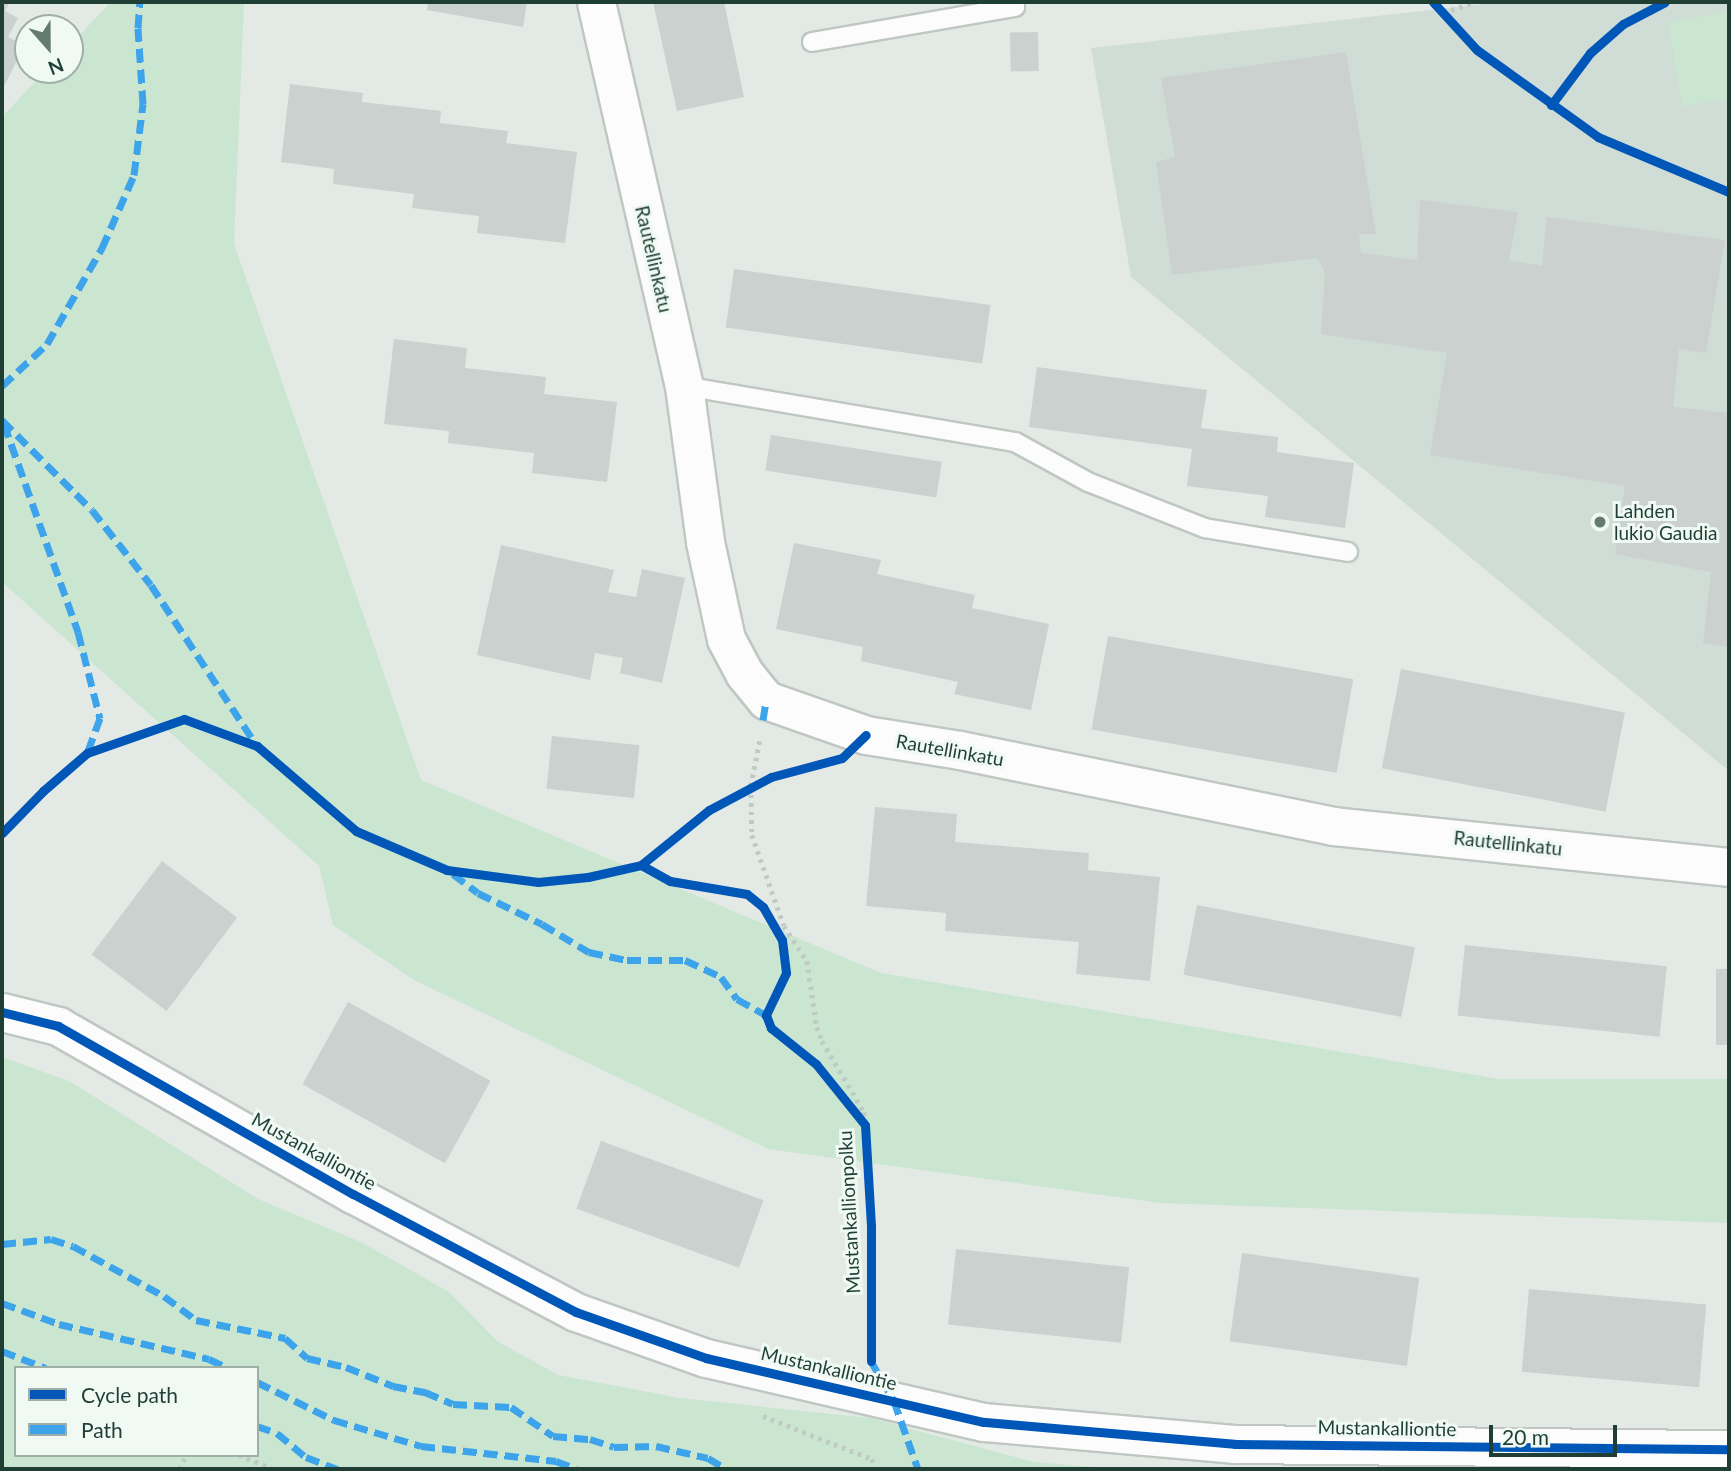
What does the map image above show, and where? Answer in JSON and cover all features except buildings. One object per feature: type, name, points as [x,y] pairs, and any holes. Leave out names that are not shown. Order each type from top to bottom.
[{"type":"street","name":"Rautellinkatu","points":[[596,2],[684,386],[705,542],[726,639],[744,673],[766,700],[866,735],[960,750],[1333,826],[1729,867]]},
{"type":"street","name":"Mustankalliontie","points":[[2,1012],[58,1026],[353,1194],[576,1312],[706,1358],[984,1422],[1235,1444],[1729,1449]]},
{"type":"lane","points":[[812,43],[1015,7],[1014,2]]},
{"type":"lane","points":[[684,386],[1015,442],[1088,482],[1205,528],[1348,552]]},
{"type":"path","points":[[1452,23],[1441,10],[1473,2]]},
{"type":"path","points":[[761,733],[751,786],[752,835],[784,926],[807,961],[817,1027],[822,1041],[864,1112],[865,1125]]},
{"type":"path","points":[[741,792],[761,781]]},
{"type":"path","points":[[770,918],[782,940]]},
{"type":"path","points":[[244,1457],[274,1469]]},
{"type":"shaded area","points":[[1502,2],[1729,2],[1729,771],[1131,277],[1091,48]]},
{"type":"green space","points":[[111,2],[244,2],[234,244],[421,780],[881,973],[1499,1079],[1729,1079],[1729,1223],[1161,1203],[768,1149],[414,980],[333,925],[319,866],[2,582],[2,117],[33,84],[84,84],[84,30]]},
{"type":"green space","points":[[1729,12],[1729,99],[1682,106],[1668,22]]},
{"type":"green space","points":[[2,1057],[69,1081],[258,1199],[363,1243],[449,1292],[497,1341],[558,1375],[680,1398],[870,1418],[1034,1462],[1116,1469],[2,1469]]},
{"type":"marked path","points":[[2,386],[47,344],[102,248],[134,175],[143,104],[138,28],[140,2]]},
{"type":"marked path","points":[[2,420],[92,510],[151,585],[257,746]]},
{"type":"marked path","points":[[4,424],[78,632],[100,718],[87,753]]},
{"type":"marked path","points":[[763,720],[766,700]]},
{"type":"marked path","points":[[453,874],[478,893],[542,924],[589,952],[627,960],[685,960],[721,977],[737,999],[766,1015]]},
{"type":"marked path","points":[[2,1244],[51,1239],[73,1246],[164,1296],[196,1320],[285,1338],[307,1358],[346,1367],[393,1386],[425,1392],[453,1404],[511,1407],[553,1436],[590,1439],[614,1447],[656,1446],[708,1458],[726,1469]]},
{"type":"marked path","points":[[2,1303],[59,1324],[209,1359],[224,1366]]},
{"type":"marked path","points":[[2,1351],[41,1366]]},
{"type":"marked path","points":[[871,1361],[894,1401],[918,1469]]},
{"type":"marked path","points":[[259,1383],[334,1420],[421,1446],[556,1461],[577,1469]]},
{"type":"marked path","points":[[259,1427],[277,1433],[306,1457],[338,1469]]},
{"type":"cycle path","points":[[1433,2],[1477,50],[1598,137],[1729,192]]},
{"type":"cycle path","points":[[1551,105],[1590,53],[1623,24],[1665,2]]},
{"type":"cycle path","points":[[2,833],[43,791],[87,753],[184,719],[257,746],[356,831],[447,870],[538,882],[588,877],[641,865],[709,810],[771,777],[842,758],[866,735]]},
{"type":"cycle path","name":"Mustankallionpolku","points":[[641,865],[670,881],[747,894],[763,907],[782,940],[786,973],[766,1015],[771,1028],[816,1064],[865,1125],[871,1227],[871,1361]]},
{"type":"cycle path","points":[[2,1012],[58,1026],[353,1194],[576,1312],[706,1358],[984,1422],[1235,1444],[1729,1449]]},
{"type":"place","name":"Lahden lukio Gaudia","points":[[1600,522]]}]
